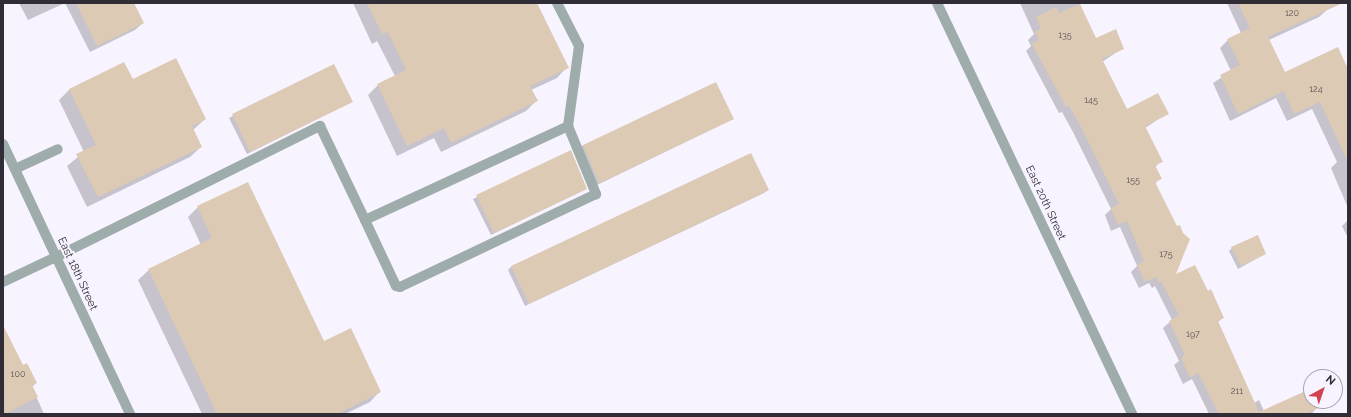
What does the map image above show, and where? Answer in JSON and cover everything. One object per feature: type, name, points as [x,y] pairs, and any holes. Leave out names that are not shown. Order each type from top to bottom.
[{"type":"street","points":[[3,282],[320,126],[396,286],[400,287],[596,194],[568,126],[579,46],[557,3]]},
{"type":"street","name":"East 20th Street","points":[[937,3],[1132,414]]},
{"type":"street","points":[[365,220],[568,126]]},
{"type":"street","name":"East 18th Street","points":[[3,144],[130,414]]},
{"type":"street","points":[[15,169],[58,149]]},
{"type":"building","points":[[76,3],[134,3],[144,23],[97,46]]},
{"type":"building","points":[[367,3],[537,3],[569,68],[530,86],[538,101],[451,143],[444,128],[407,146],[377,84],[406,70],[388,32],[382,34]]},
{"type":"building","points":[[1238,3],[1343,3],[1268,37],[1285,72],[1338,47],[1348,69],[1348,162],[1320,102],[1294,114],[1284,91],[1238,114],[1220,75],[1240,65],[1227,39],[1250,28]]},
{"type":"building","points":[[1080,4],[1096,38],[1116,29],[1124,49],[1102,59],[1127,109],[1158,93],[1169,114],[1145,126],[1163,162],[1155,165],[1162,179],[1155,182],[1177,226],[1180,225],[1183,233],[1190,239],[1176,274],[1195,265],[1208,291],[1211,289],[1224,318],[1218,321],[1259,412],[1303,392],[1303,409],[1316,409],[1306,414],[1219,414],[1198,373],[1190,378],[1181,358],[1185,355],[1169,321],[1179,315],[1161,281],[1159,283],[1156,277],[1145,282],[1137,265],[1144,261],[1127,221],[1118,225],[1111,208],[1119,204],[1080,125],[1069,106],[1066,107],[1032,44],[1039,40],[1035,32],[1041,29],[1036,17],[1056,7],[1059,13]]},
{"type":"building","points":[[176,58],[206,119],[192,126],[202,147],[98,197],[76,154],[96,145],[69,89],[124,62],[133,79]]},
{"type":"building","points":[[334,64],[353,102],[250,152],[232,114]]},
{"type":"building","points":[[716,82],[734,119],[599,183],[583,145]]},
{"type":"building","points":[[571,150],[587,189],[494,233],[476,195]]},
{"type":"building","points":[[751,153],[769,190],[529,304],[511,266]]},
{"type":"building","points":[[248,182],[324,341],[351,328],[381,392],[337,414],[217,414],[148,269],[212,238],[197,206]]},
{"type":"building","points":[[1258,235],[1266,254],[1241,266],[1231,247]]},
{"type":"building","points":[[3,325],[23,365],[27,363],[37,383],[32,385],[38,397],[5,414]]}]
